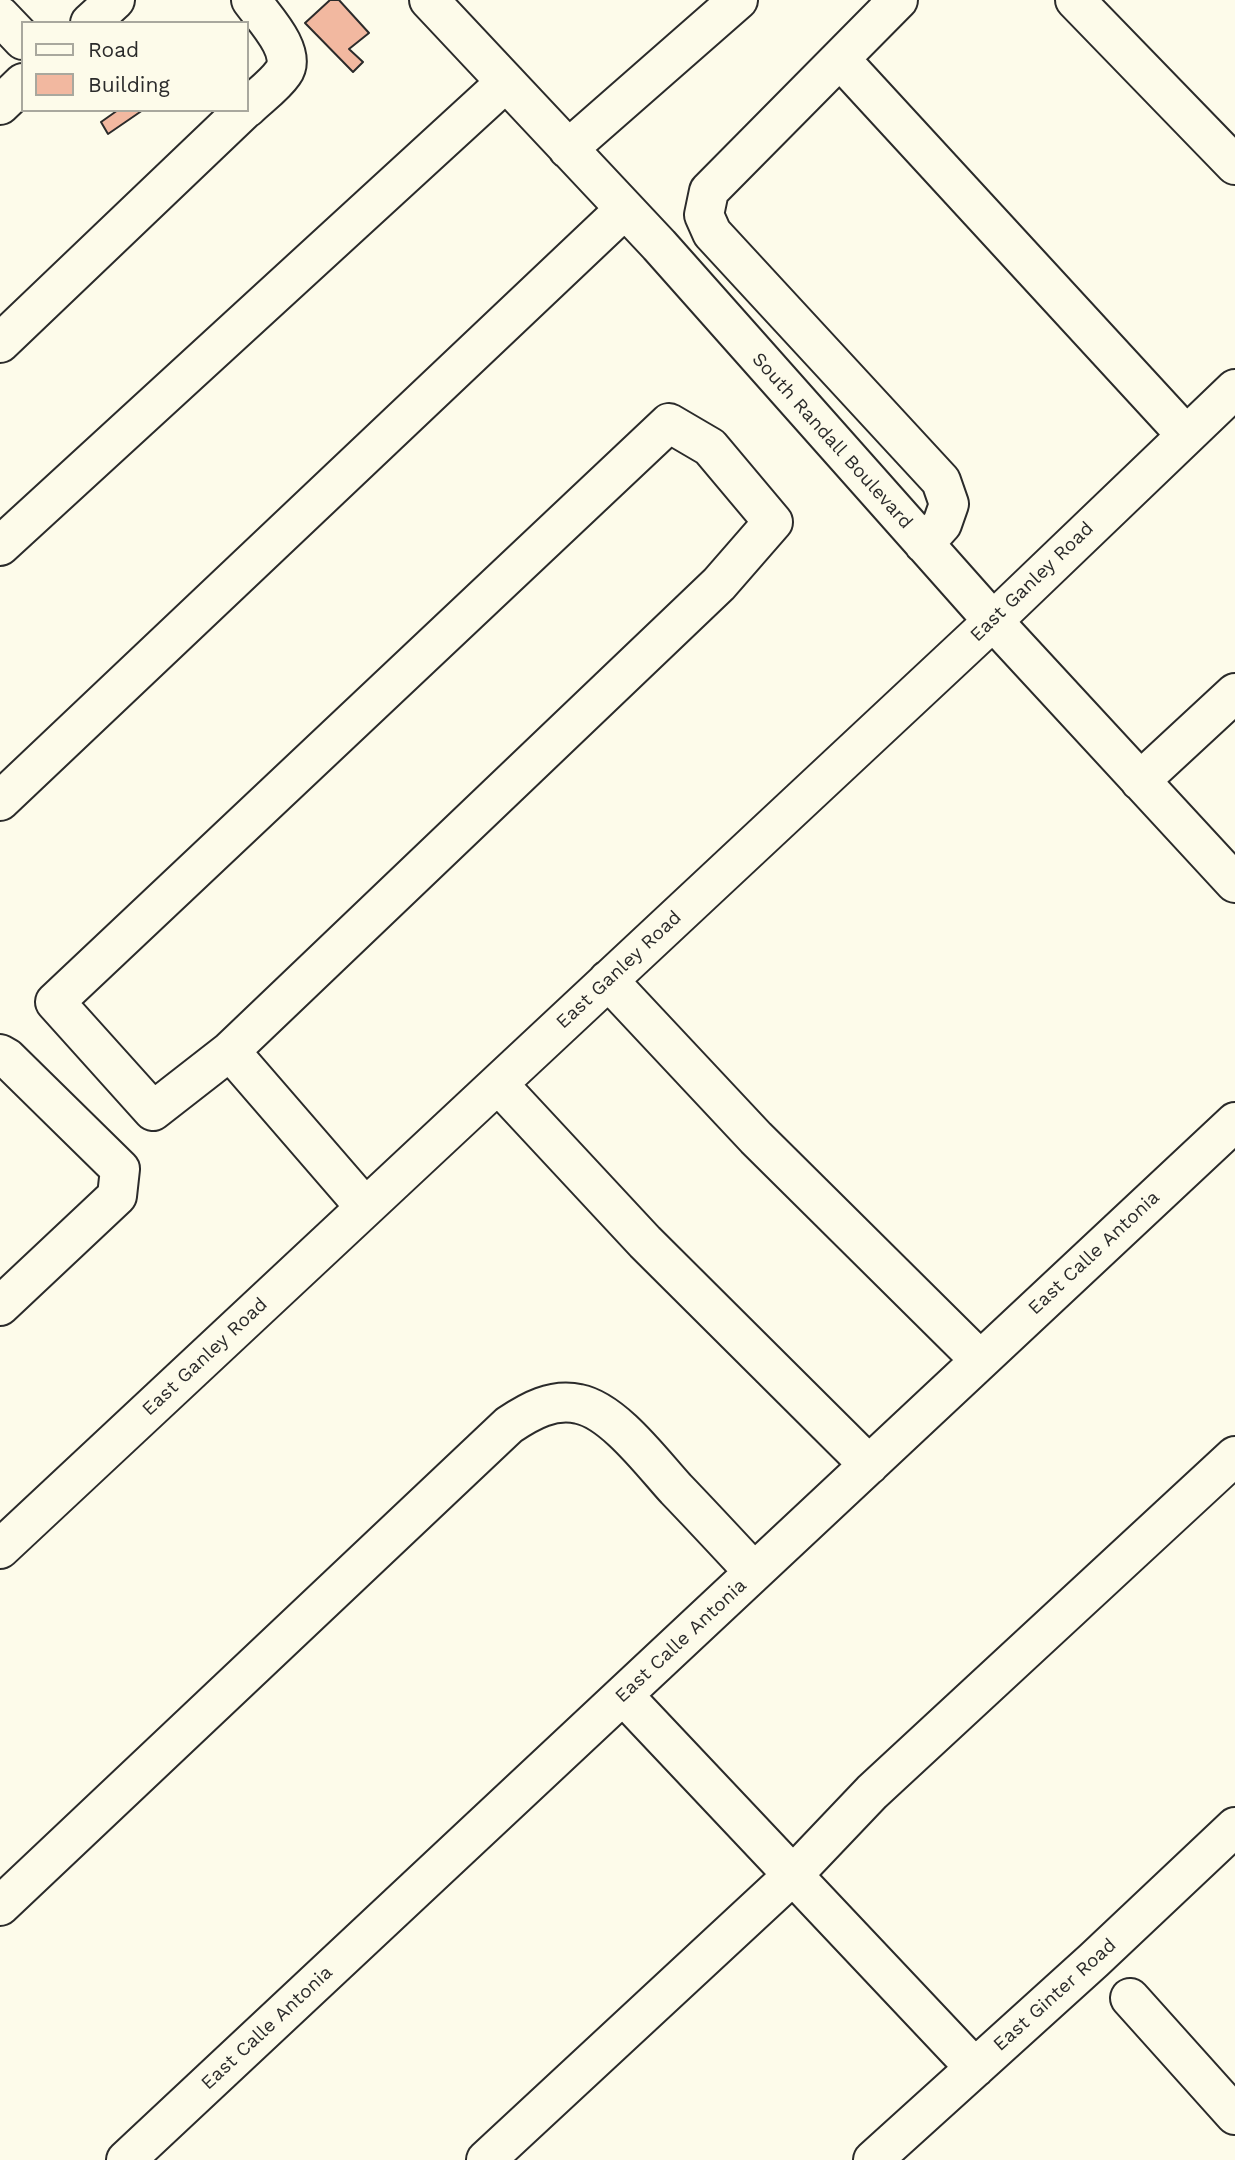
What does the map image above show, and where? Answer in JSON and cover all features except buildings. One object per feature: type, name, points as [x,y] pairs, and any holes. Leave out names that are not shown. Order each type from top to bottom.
[{"type":"street","points":[[92,21],[115,0]]},
{"type":"street","points":[[248,106],[283,73],[288,63],[281,40],[251,0]]},
{"type":"street","points":[[568,149],[738,0]]},
{"type":"street","points":[[898,0],[709,191],[704,215],[712,233],[941,481],[949,504],[942,524],[924,544]]},
{"type":"street","points":[[1075,0],[1235,165]]},
{"type":"street","name":"South Randall Boulevard","points":[[444,5],[506,82],[625,209],[993,621],[1235,883]]},
{"type":"street","points":[[0,16],[21,38]]},
{"type":"street","points":[[840,59],[1186,435]]},
{"type":"street","points":[[0,546],[506,82]]},
{"type":"street","points":[[0,104],[21,85]]},
{"type":"street","points":[[0,343],[242,112]]},
{"type":"street","points":[[0,801],[625,209]]},
{"type":"street","name":"East Ganley Road","points":[[0,1549],[993,621],[1235,389]]},
{"type":"street","points":[[669,423],[710,447],[773,522],[719,584],[230,1051],[153,1111],[55,1002],[669,423]]},
{"type":"street","points":[[1140,781],[1235,694]]},
{"type":"street","points":[[608,979],[756,1138],[980,1360]]},
{"type":"street","points":[[230,1051],[365,1207]]},
{"type":"street","points":[[0,1054],[8,1058],[120,1169],[117,1196],[0,1306]]},
{"type":"street","points":[[498,1084],[645,1242],[869,1465]]},
{"type":"street","name":"East Calle Antonia","points":[[126,2160],[1235,1122]]},
{"type":"street","points":[[0,1906],[509,1425],[533,1410],[557,1403],[581,1404],[605,1416],[629,1438],[754,1572]]},
{"type":"street","points":[[486,2160],[793,1875],[872,1792],[1235,1456]]},
{"type":"street","points":[[623,1695],[975,2068]]},
{"type":"street","name":"East Ginter Road","points":[[873,2160],[1094,1960],[1235,1826]]},
{"type":"street","points":[[1129,1998],[1235,2115]]}]
